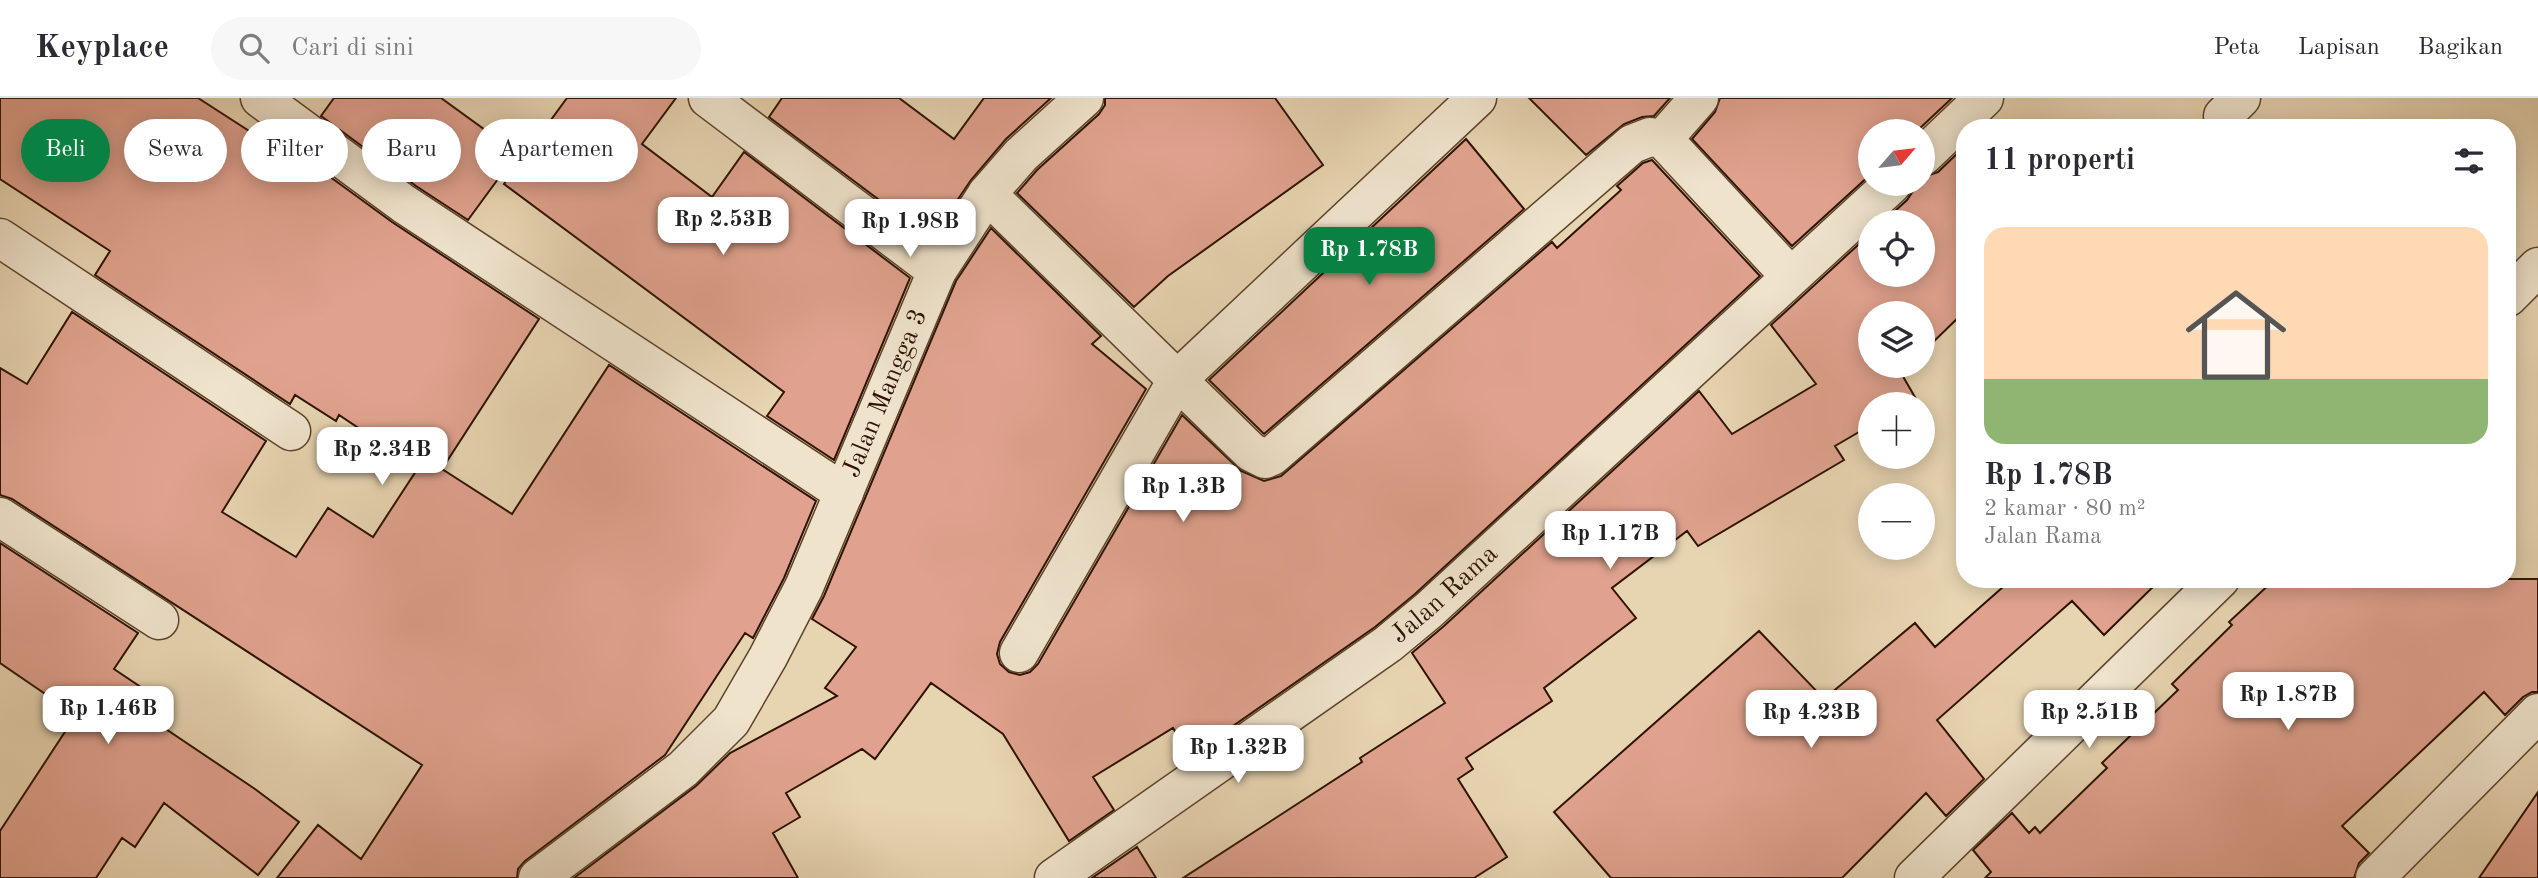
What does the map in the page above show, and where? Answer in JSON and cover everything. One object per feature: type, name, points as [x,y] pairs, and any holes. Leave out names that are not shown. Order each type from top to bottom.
[{"type":"street","points":[[260,98],[404,204],[844,493]]},
{"type":"street","points":[[708,98],[937,271]]},
{"type":"street","name":"Jalan Mangga 3","points":[[538,878],[683,769],[731,721],[804,587],[937,271],[987,194],[1021,155],[1084,98]]},
{"type":"street","points":[[1019,653],[1177,380],[1477,98]]},
{"type":"street","points":[[1662,139],[1699,98]]},
{"type":"street","points":[[1962,119],[1984,98]]},
{"type":"street","points":[[1936,144],[1956,125]]},
{"type":"street","points":[[987,194],[1251,452],[1265,459],[1272,456],[1632,145],[1650,137],[1662,139],[1790,276]]},
{"type":"street","name":"Jalan Rama","points":[[1054,878],[1388,644],[1429,610],[1879,196]]},
{"type":"street","points":[[0,238],[291,431]]},
{"type":"street","points":[[2516,289],[2538,267]]},
{"type":"street","points":[[0,517],[159,620]]},
{"type":"street","points":[[1914,878],[2211,588]]},
{"type":"street","points":[[2375,878],[2538,713]]},
{"type":"building","points":[[0,98],[198,98],[241,126],[241,182],[337,182],[392,222],[539,319],[442,469],[512,514],[609,365],[816,501],[784,578],[753,638],[745,633],[665,755],[525,861],[518,869],[517,878],[277,878],[318,825],[361,859],[422,765],[12,499],[0,495],[0,368],[27,384],[72,312],[266,441],[222,512],[296,557],[328,508],[373,537],[418,468],[339,415],[336,421],[295,395],[290,404],[95,275],[110,251],[0,179]]},
{"type":"building","points":[[334,98],[441,98],[475,123],[475,182],[496,182],[468,220],[411,182],[461,182],[461,119],[362,119],[362,146],[348,136],[348,119],[325,119],[321,116]]},
{"type":"building","points":[[567,98],[676,98],[642,144],[712,197],[744,152],[910,278],[834,460],[767,416],[784,392],[504,184],[638,182],[638,119],[552,119]]},
{"type":"building","points":[[782,98],[899,98],[954,139],[984,98],[1051,98],[1006,139],[971,180],[931,239],[769,117]]},
{"type":"building","points":[[1105,98],[1275,98],[1323,165],[1168,276],[1134,307],[1017,193],[1037,170],[1099,114],[1105,105]]},
{"type":"building","points":[[1529,98],[1670,98],[1654,116],[1642,117],[1624,124],[1586,155]]},
{"type":"building","points":[[1720,98],[1952,98],[1930,119],[1858,119],[1858,186],[1792,246],[1692,139],[1715,112]]},
{"type":"building","points":[[1466,139],[1524,209],[1264,434],[1209,380]]},
{"type":"building","points":[[1956,155],[1956,320],[1935,340],[1935,301],[1858,301],[1858,378],[1904,378],[1912,392],[1858,392],[1858,433],[1835,446],[1844,460],[1698,546],[1687,531],[1612,588],[1636,618],[1544,688],[1552,701],[1466,758],[1473,769],[1458,779],[1507,857],[1474,878],[1183,878],[1362,762],[1360,758],[1445,703],[1412,653],[1699,391],[1732,434],[1816,384],[1771,325],[1858,245],[1858,287],[1935,287],[1935,210],[1896,210],[1910,196],[1936,196],[1936,173]]},
{"type":"building","points":[[1652,160],[1760,276],[1415,594],[1375,627],[1190,756],[1173,728],[1093,777],[1114,810],[1069,841],[1003,734],[931,683],[875,759],[862,749],[786,793],[800,817],[773,833],[798,878],[574,878],[696,786],[730,753],[837,696],[825,688],[856,647],[812,619],[956,281],[991,228],[1101,336],[1092,344],[1146,389],[1000,642],[997,654],[1000,664],[1009,672],[1020,675],[1030,672],[1038,664],[1182,415],[1241,471],[1264,481],[1281,476],[1552,242],[1557,248],[1621,190],[1617,186],[1643,163]]},
{"type":"building","points":[[0,543],[138,633],[114,669],[163,702],[151,719],[299,822],[258,875],[164,803],[135,847],[122,838],[96,878],[0,878],[0,831],[76,715],[0,663]]},
{"type":"building","points":[[2516,579],[2538,579],[2538,692],[2523,697],[2505,715],[2484,692],[2342,826],[2369,853],[2359,863],[2354,878],[1985,878],[1991,872],[1973,850],[2012,813],[2029,833],[2035,827],[2040,833],[2107,768],[2102,763],[2178,690],[2172,684],[2232,625],[2229,622],[2265,588],[2516,588]]},
{"type":"building","points":[[2002,588],[2152,588],[2104,635],[2072,601],[1937,720],[1984,779],[1946,816],[1926,793],[1842,878],[1611,878],[1554,812],[1759,631],[1824,699],[1915,623],[1935,647]]},
{"type":"building","points":[[2538,792],[2538,878],[2479,878]]},
{"type":"building","points":[[1137,847],[1156,878],[1092,878]]}]
